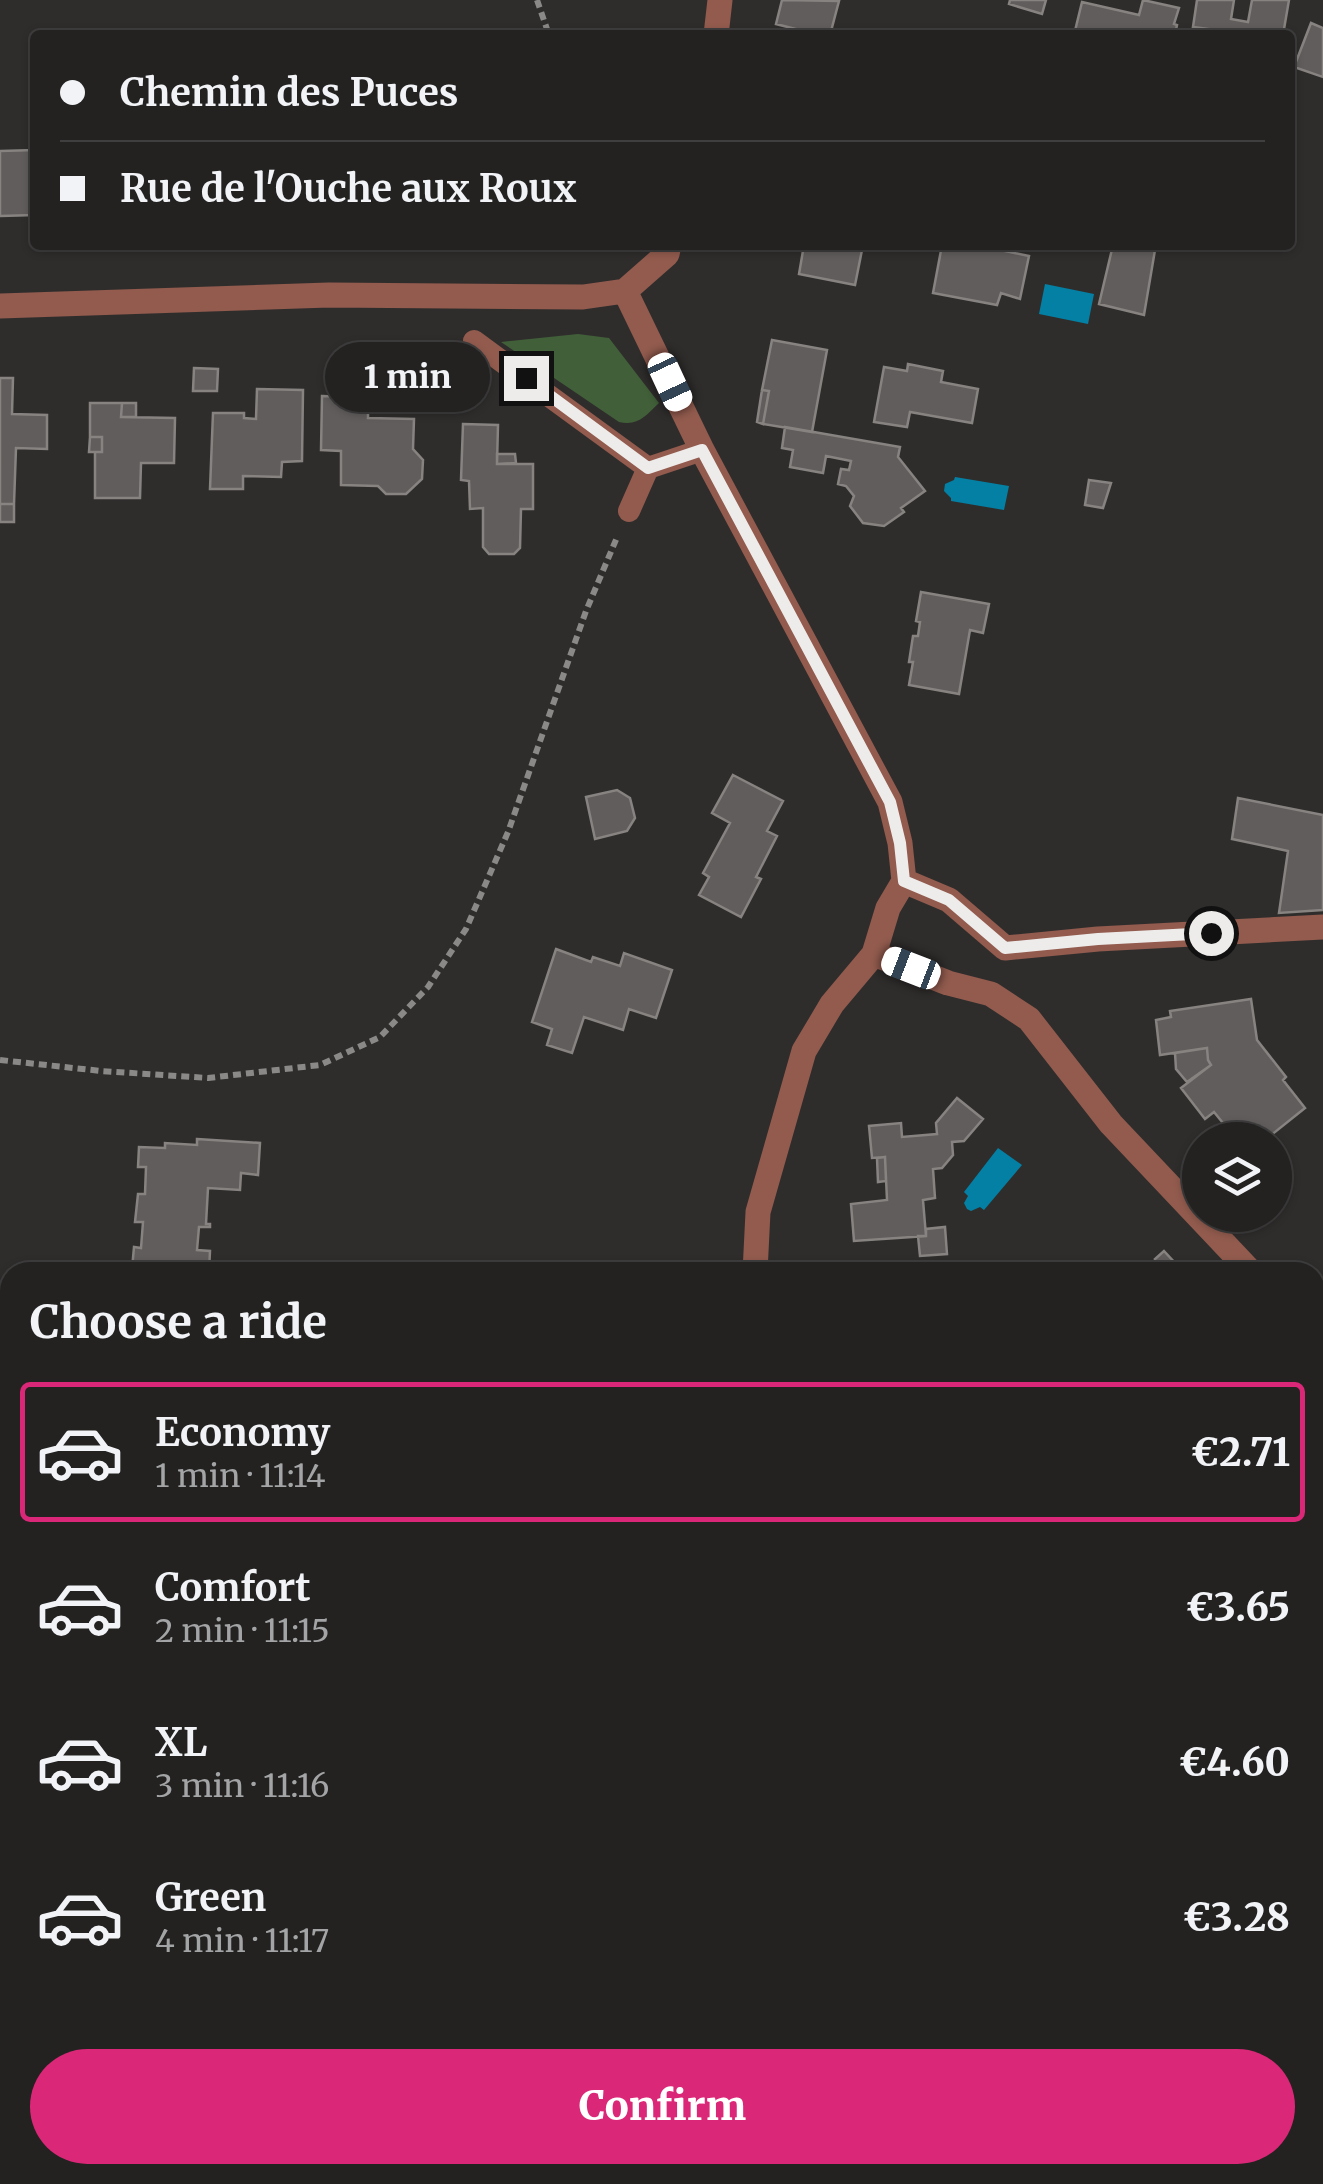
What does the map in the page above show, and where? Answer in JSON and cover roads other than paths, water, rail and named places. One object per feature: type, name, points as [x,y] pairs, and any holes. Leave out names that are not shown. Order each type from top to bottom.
[{"type":"street","points":[[717,30],[720,0]]},
{"type":"street","points":[[0,306],[330,295],[583,297],[625,291],[668,250]]},
{"type":"street","points":[[625,291],[702,450],[890,802],[900,843],[904,881],[888,908],[874,954],[832,1004],[804,1051],[758,1212],[756,1262]]},
{"type":"street","points":[[904,881],[949,900],[1005,948],[1323,927]]},
{"type":"street","points":[[874,954],[991,994],[1028,1019],[1111,1124],[1242,1262]]},
{"type":"lane","points":[[474,341],[648,468]]},
{"type":"lane","points":[[628,511],[648,468],[702,450]]},
{"type":"water","points":[[1045,284],[1094,294],[1088,324],[1039,314]]},
{"type":"water","points":[[955,477],[1009,486],[1004,510],[951,501],[944,491],[945,484]]},
{"type":"water","points":[[998,1148],[1022,1165],[984,1210],[980,1207],[971,1211],[964,1203],[968,1196],[964,1192]]}]
